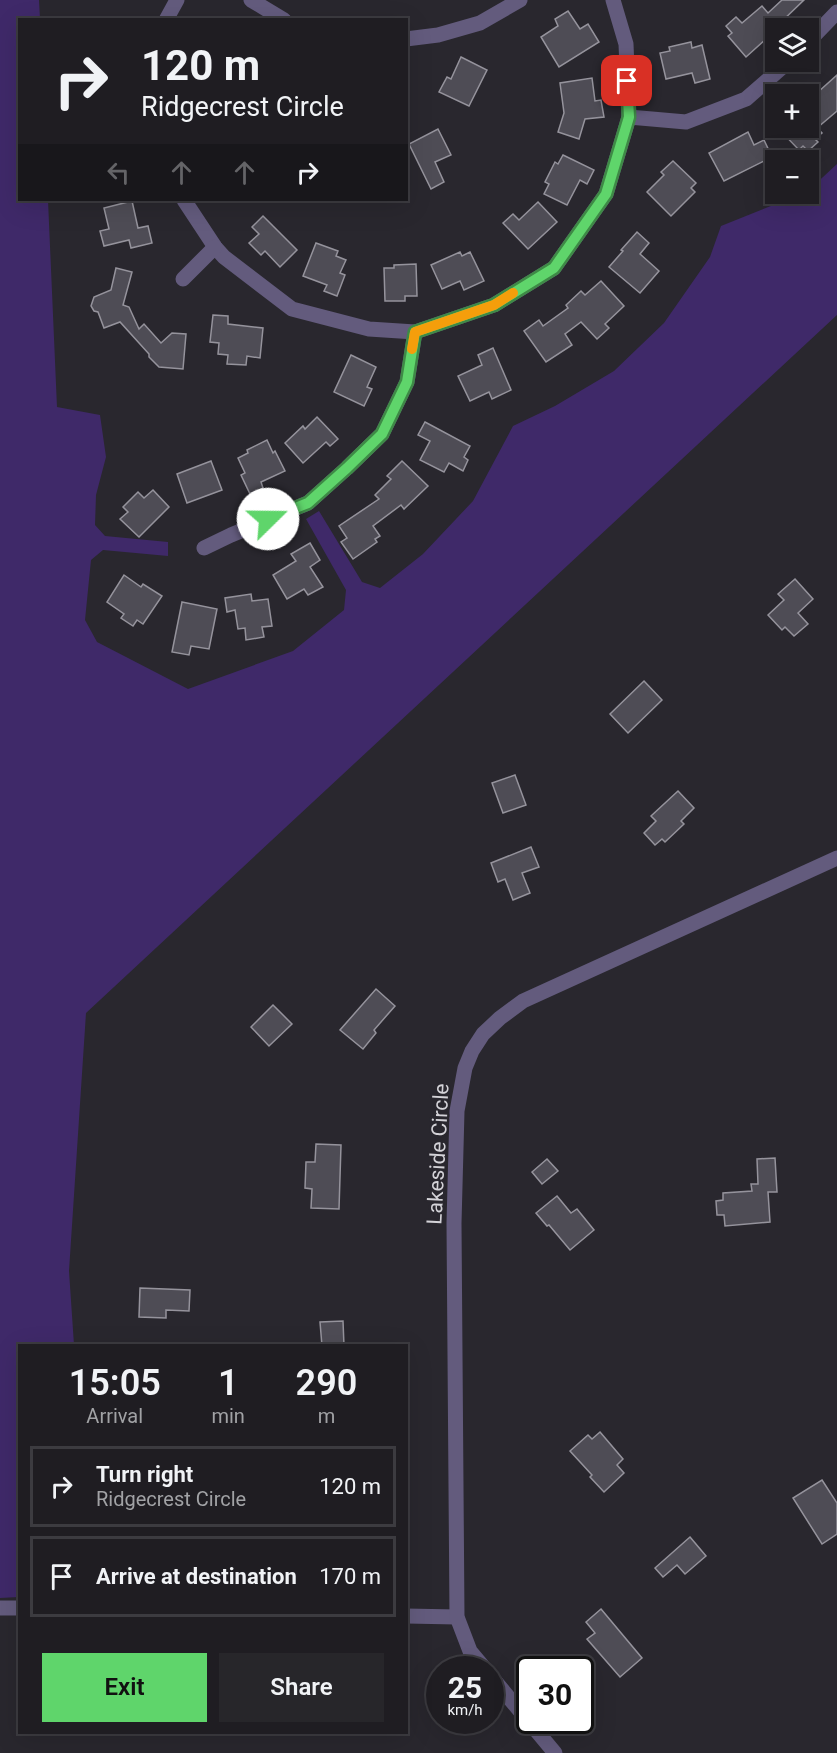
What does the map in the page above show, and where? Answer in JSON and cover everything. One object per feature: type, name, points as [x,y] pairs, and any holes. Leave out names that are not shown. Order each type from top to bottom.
[{"type":"street","points":[[167,18],[177,0]]},
{"type":"street","points":[[251,0],[281,18]]},
{"type":"street","points":[[408,39],[438,35],[480,23],[520,0]]},
{"type":"street","points":[[185,201],[224,257],[292,309],[369,329],[415,332],[494,305],[554,268],[606,194],[629,117],[626,44],[613,0]]},
{"type":"street","points":[[819,31],[837,12]]},
{"type":"street","points":[[629,117],[686,122],[746,99],[777,72]]},
{"type":"street","points":[[183,279],[215,247]]},
{"type":"street","points":[[204,548],[308,503],[382,434],[407,382],[415,332]]},
{"type":"street","name":"Lakeside Circle","points":[[474,1656],[470,1651],[457,1617],[454,1223],[457,1111],[465,1068],[472,1051],[483,1034],[500,1018],[523,1002],[837,858]]},
{"type":"street","points":[[0,1608],[18,1608]]},
{"type":"street","points":[[408,1616],[457,1617]]},
{"type":"street","points":[[504,1692],[555,1753]]},
{"type":"shaded area","points":[[0,0],[39,0],[40,18],[18,18],[18,201],[48,201],[57,407],[100,415],[106,457],[96,495],[95,525],[105,536],[168,542],[168,556],[103,550],[91,560],[85,620],[97,642],[188,689],[293,651],[344,610],[346,590],[306,519],[319,511],[362,582],[380,588],[423,554],[473,501],[513,426],[555,406],[614,371],[664,323],[710,257],[721,226],[776,204],[819,204],[819,181],[837,164],[837,315],[86,1013],[69,1271],[74,1344],[18,1344],[18,1597],[0,1598]]},
{"type":"building","points":[[782,0],[804,0],[785,18],[765,18],[765,40],[746,57],[728,36],[732,33],[726,26],[736,17],[742,23],[762,6],[768,13]]},
{"type":"building","points":[[568,11],[580,29],[588,24],[599,42],[559,67],[541,37],[558,26],[555,19]]},
{"type":"building","points":[[691,42],[692,48],[702,45],[710,79],[695,83],[692,73],[666,79],[660,53],[670,51],[669,47]]},
{"type":"building","points":[[461,57],[487,70],[469,106],[439,92],[447,77],[451,79]]},
{"type":"building","points":[[837,75],[837,111],[819,126],[819,91]]},
{"type":"building","points":[[592,78],[595,101],[601,100],[604,117],[585,119],[579,139],[558,132],[564,113],[560,83]]},
{"type":"building","points":[[438,129],[451,155],[435,162],[444,182],[431,189],[409,144]]},
{"type":"building","points":[[748,132],[754,145],[764,140],[769,150],[765,150],[765,160],[724,181],[709,153]]},
{"type":"building","points":[[788,138],[816,138],[818,142],[809,150],[803,146],[799,150]]},
{"type":"building","points":[[563,155],[594,170],[587,184],[580,180],[567,205],[544,194],[549,184],[545,182],[555,162],[558,164]]},
{"type":"building","points":[[673,161],[696,183],[691,188],[695,192],[671,216],[647,192],[664,175],[661,172]]},
{"type":"building","points":[[132,201],[138,228],[148,226],[152,243],[131,248],[129,240],[104,246],[100,231],[109,229],[104,208]]},
{"type":"building","points":[[538,202],[557,222],[528,249],[503,223],[513,214],[519,220]]},
{"type":"building","points":[[263,216],[297,250],[280,267],[265,251],[261,255],[249,243],[259,234],[252,227]]},
{"type":"building","points":[[637,232],[649,243],[640,254],[659,271],[640,293],[609,267]]},
{"type":"building","points":[[316,243],[338,251],[336,256],[346,260],[340,273],[345,275],[337,296],[324,291],[327,285],[303,276]]},
{"type":"building","points":[[460,252],[462,256],[470,252],[484,281],[464,290],[460,281],[442,289],[431,265]]},
{"type":"building","points":[[416,264],[417,296],[405,296],[405,301],[385,301],[384,268]]},
{"type":"building","points":[[116,268],[132,272],[123,305],[129,307],[139,329],[144,324],[161,343],[172,333],[186,334],[183,369],[159,367],[120,322],[104,328],[98,312],[94,311],[91,306],[94,297],[111,290]]},
{"type":"building","points":[[601,281],[624,306],[605,324],[609,328],[597,339],[581,322],[565,334],[572,345],[546,362],[524,331],[539,320],[543,326],[568,308],[566,305],[581,291],[585,295]]},
{"type":"building","points":[[213,315],[228,316],[228,324],[263,328],[260,358],[247,356],[246,365],[227,364],[228,355],[218,354],[219,343],[210,342]]},
{"type":"building","points":[[493,348],[511,390],[492,399],[489,392],[470,401],[458,376],[482,365],[478,355]]},
{"type":"building","points":[[351,355],[376,367],[367,387],[372,389],[364,406],[334,392]]},
{"type":"building","points":[[317,417],[338,439],[330,446],[326,442],[303,463],[285,443],[303,426],[305,429]]},
{"type":"building","points":[[425,422],[470,446],[464,457],[468,460],[463,471],[449,463],[444,472],[420,460],[430,441],[418,435]]},
{"type":"building","points":[[267,440],[285,471],[261,482],[263,488],[250,494],[241,475],[245,473],[238,458],[248,453],[247,450]]},
{"type":"building","points":[[211,461],[222,490],[187,503],[177,474]]},
{"type":"building","points":[[402,461],[428,486],[404,509],[401,505],[373,526],[380,536],[375,539],[377,542],[353,559],[341,542],[347,538],[339,526],[379,499],[375,495],[391,479],[387,476]]},
{"type":"building","points":[[153,490],[169,507],[139,537],[120,519],[128,512],[123,507],[138,492],[144,498]]},
{"type":"building","points":[[310,543],[320,560],[310,567],[323,587],[308,595],[304,589],[287,599],[273,575],[296,561],[291,554]]},
{"type":"building","points":[[124,575],[141,587],[143,584],[162,596],[143,624],[137,620],[133,626],[121,618],[124,614],[107,602]]},
{"type":"building","points":[[795,579],[813,599],[798,613],[808,624],[794,636],[785,627],[782,630],[768,615],[784,600],[778,594]]},
{"type":"building","points":[[251,594],[252,601],[268,599],[272,626],[262,627],[264,637],[246,640],[245,628],[238,629],[235,610],[227,612],[225,598]]},
{"type":"building","points":[[182,602],[217,609],[209,649],[191,646],[189,655],[172,652]]},
{"type":"building","points":[[644,681],[662,700],[628,733],[610,714]]},
{"type":"building","points":[[515,775],[526,805],[503,813],[492,783]]},
{"type":"building","points":[[678,791],[694,808],[681,821],[684,824],[665,842],[662,839],[655,845],[644,833],[656,821],[651,816]]},
{"type":"building","points":[[531,847],[539,867],[522,873],[530,893],[513,900],[505,879],[498,882],[491,863]]},
{"type":"building","points":[[376,989],[395,1006],[374,1030],[376,1033],[363,1049],[340,1030]]},
{"type":"building","points":[[273,1005],[292,1024],[269,1046],[251,1027]]},
{"type":"building","points":[[316,1144],[341,1145],[339,1209],[311,1208],[312,1189],[305,1188],[306,1162],[315,1162]]},
{"type":"building","points":[[775,1158],[777,1192],[768,1192],[770,1222],[725,1226],[724,1215],[717,1215],[716,1201],[723,1200],[723,1193],[752,1191],[751,1184],[758,1184],[757,1159]]},
{"type":"building","points":[[547,1159],[558,1171],[542,1184],[532,1172]]},
{"type":"building","points":[[557,1196],[571,1213],[577,1209],[594,1230],[570,1250],[536,1213]]},
{"type":"building","points":[[140,1288],[190,1290],[189,1311],[166,1310],[166,1318],[139,1317]]},
{"type":"building","points":[[343,1321],[344,1344],[322,1344],[320,1322]]},
{"type":"building","points":[[600,1432],[623,1459],[617,1465],[624,1473],[604,1492],[570,1451],[588,1435],[592,1439]]},
{"type":"building","points":[[822,1480],[837,1503],[837,1534],[822,1544],[793,1498]]},
{"type":"building","points":[[690,1537],[706,1556],[685,1574],[677,1565],[663,1577],[655,1568]]},
{"type":"building","points":[[601,1609],[642,1658],[620,1677],[587,1639],[595,1633],[586,1622]]},
{"type":"slow traffic","points":[[412,349],[415,332],[494,305],[513,293]]},
{"type":"route","points":[[268,519],[308,503],[382,434],[407,382],[415,332],[494,305],[554,268],[606,194],[629,117],[627,81]]}]
